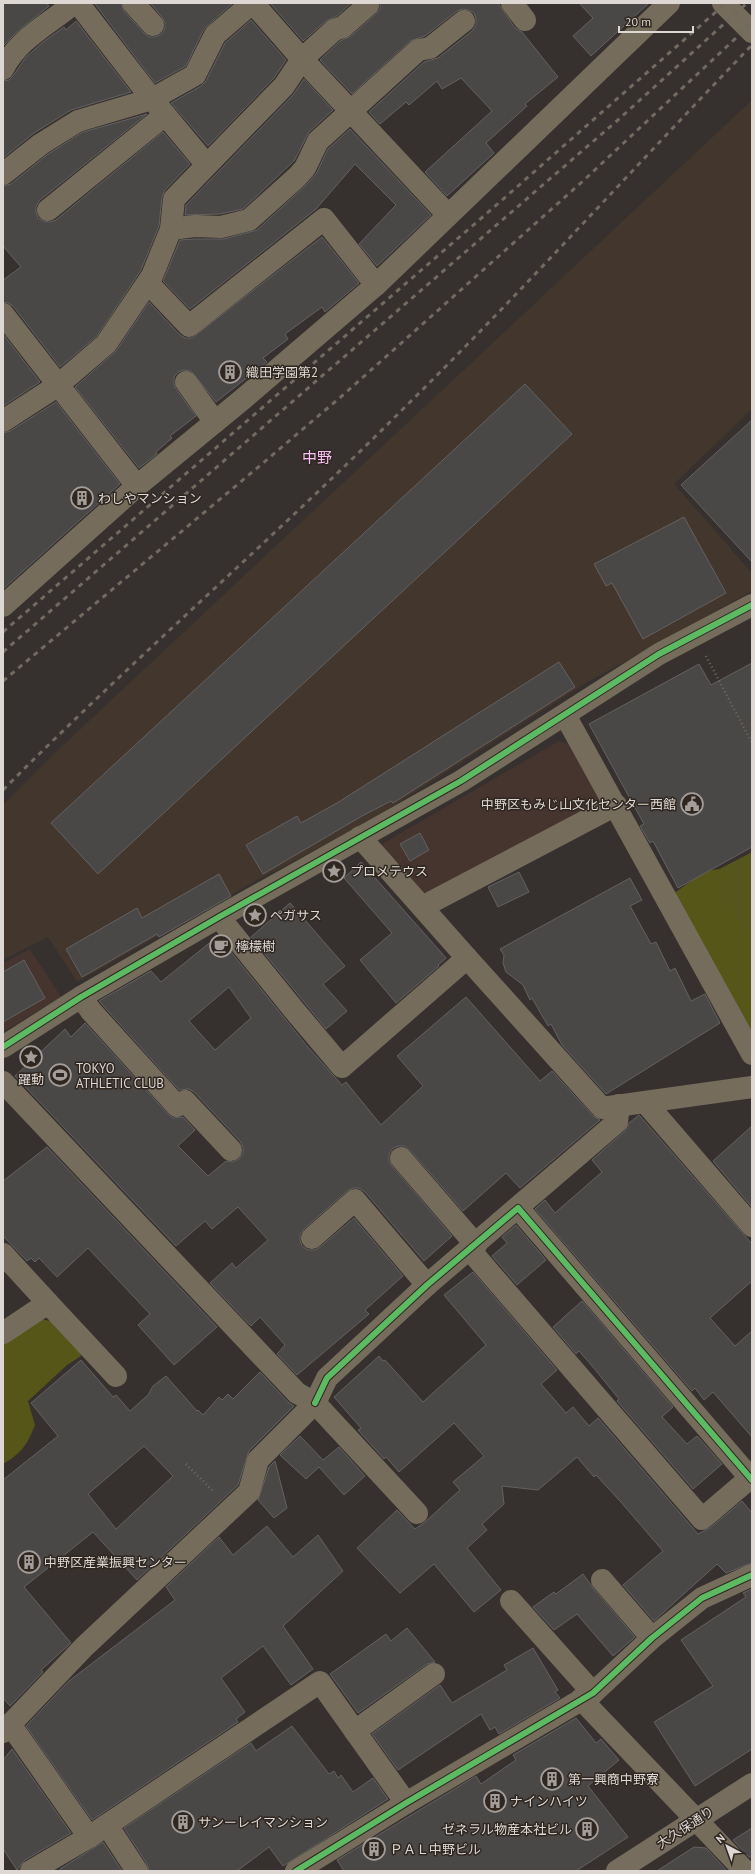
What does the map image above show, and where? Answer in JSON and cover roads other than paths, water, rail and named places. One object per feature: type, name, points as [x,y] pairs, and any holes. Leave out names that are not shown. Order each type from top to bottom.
[{"type":"main road","name":"大久保通り","points":[[617,1871],[752,1784]]},
{"type":"street","points":[[3,69],[9,58],[28,37],[59,16],[74,3]]},
{"type":"street","points":[[78,3],[158,107],[206,164]]},
{"type":"street","points":[[133,3],[154,25]]},
{"type":"street","points":[[48,210],[158,107],[195,75],[215,35],[252,3],[302,59],[448,215]]},
{"type":"street","points":[[6,603],[137,486],[216,422],[376,285],[669,3]]},
{"type":"street","points":[[723,3],[752,32]]},
{"type":"street","points":[[3,421],[57,386],[106,344],[148,284],[171,229],[174,199],[206,164],[284,86],[302,59],[334,30],[343,27],[368,5]]},
{"type":"street","points":[[171,229],[195,226],[221,228],[249,220],[305,168],[318,141],[418,50],[430,48],[464,21]]},
{"type":"street","points":[[3,174],[41,144],[78,121],[158,107]]},
{"type":"street","points":[[148,284],[189,326],[324,219],[376,285]]},
{"type":"street","points":[[3,314],[57,386],[137,486]]},
{"type":"street","points":[[186,382],[216,422]]},
{"type":"street","points":[[3,1047],[81,997],[223,921],[360,838],[461,781],[659,654],[752,605]]},
{"type":"street","points":[[566,715],[752,1054]]},
{"type":"street","points":[[422,907],[616,804]]},
{"type":"street","points":[[360,838],[602,1108],[752,1087]]},
{"type":"street","points":[[223,921],[342,1067],[467,958]]},
{"type":"street","points":[[81,997],[177,1106],[185,1101],[231,1150]]},
{"type":"street","points":[[3,1082],[297,1393],[315,1403],[417,1513]]},
{"type":"street","points":[[644,1102],[752,1226]]},
{"type":"street","points":[[137,1871],[98,1831],[7,1728],[84,1647],[249,1492],[258,1460],[315,1403],[327,1378],[427,1285],[617,1122],[619,1105]]},
{"type":"street","points":[[401,1158],[473,1247],[702,1519],[751,1479],[518,1208]]},
{"type":"street","points":[[312,1238],[355,1200],[427,1285]]},
{"type":"street","points":[[3,1254],[116,1376]]},
{"type":"street","points":[[3,1333],[48,1303]]},
{"type":"street","points":[[296,1871],[406,1803],[587,1696],[652,1638],[702,1598],[752,1575]]},
{"type":"street","points":[[602,1580],[652,1638]]},
{"type":"street","points":[[511,1601],[587,1696],[695,1821],[744,1871]]},
{"type":"street","points":[[355,1731],[434,1674]]},
{"type":"street","points":[[31,1871],[98,1831],[320,1682],[406,1803]]},
{"type":"railway","points":[[3,632],[493,208],[726,3]]},
{"type":"railway","points":[[3,652],[619,119],[747,3]]},
{"type":"railway","points":[[3,681],[343,395],[583,181],[752,23]]},
{"type":"railway","points":[[3,790],[102,693],[304,505],[403,409],[492,319],[752,45]]},
{"type":"place","name":"織田学園第2","points":[[230,372]]},
{"type":"place","name":"わしやマンション","points":[[82,498]]},
{"type":"place","name":"中野区もみじ山文化センター西館","points":[[692,804]]},
{"type":"place","name":"プロメテウス","points":[[334,871]]},
{"type":"place","name":"ペガサス","points":[[255,915]]},
{"type":"place","name":"檸檬樹","points":[[221,946]]},
{"type":"place","name":"躍動","points":[[31,1057]]},
{"type":"place","name":"TOKYO ATHLETIC CLUB","points":[[60,1075]]},
{"type":"place","name":"中野区産業振興センター","points":[[29,1562]]},
{"type":"place","name":"第一興商中野寮","points":[[552,1779]]},
{"type":"place","name":"ナインハイツ","points":[[495,1801]]},
{"type":"place","name":"サンーレイマンション","points":[[183,1822]]},
{"type":"place","name":"ゼネラル物産本社ビル","points":[[587,1829]]},
{"type":"place","name":"ＰＡＬ中野ビル","points":[[374,1849]]},
{"type":"district","name":"中野","points":[[317,458]]}]
